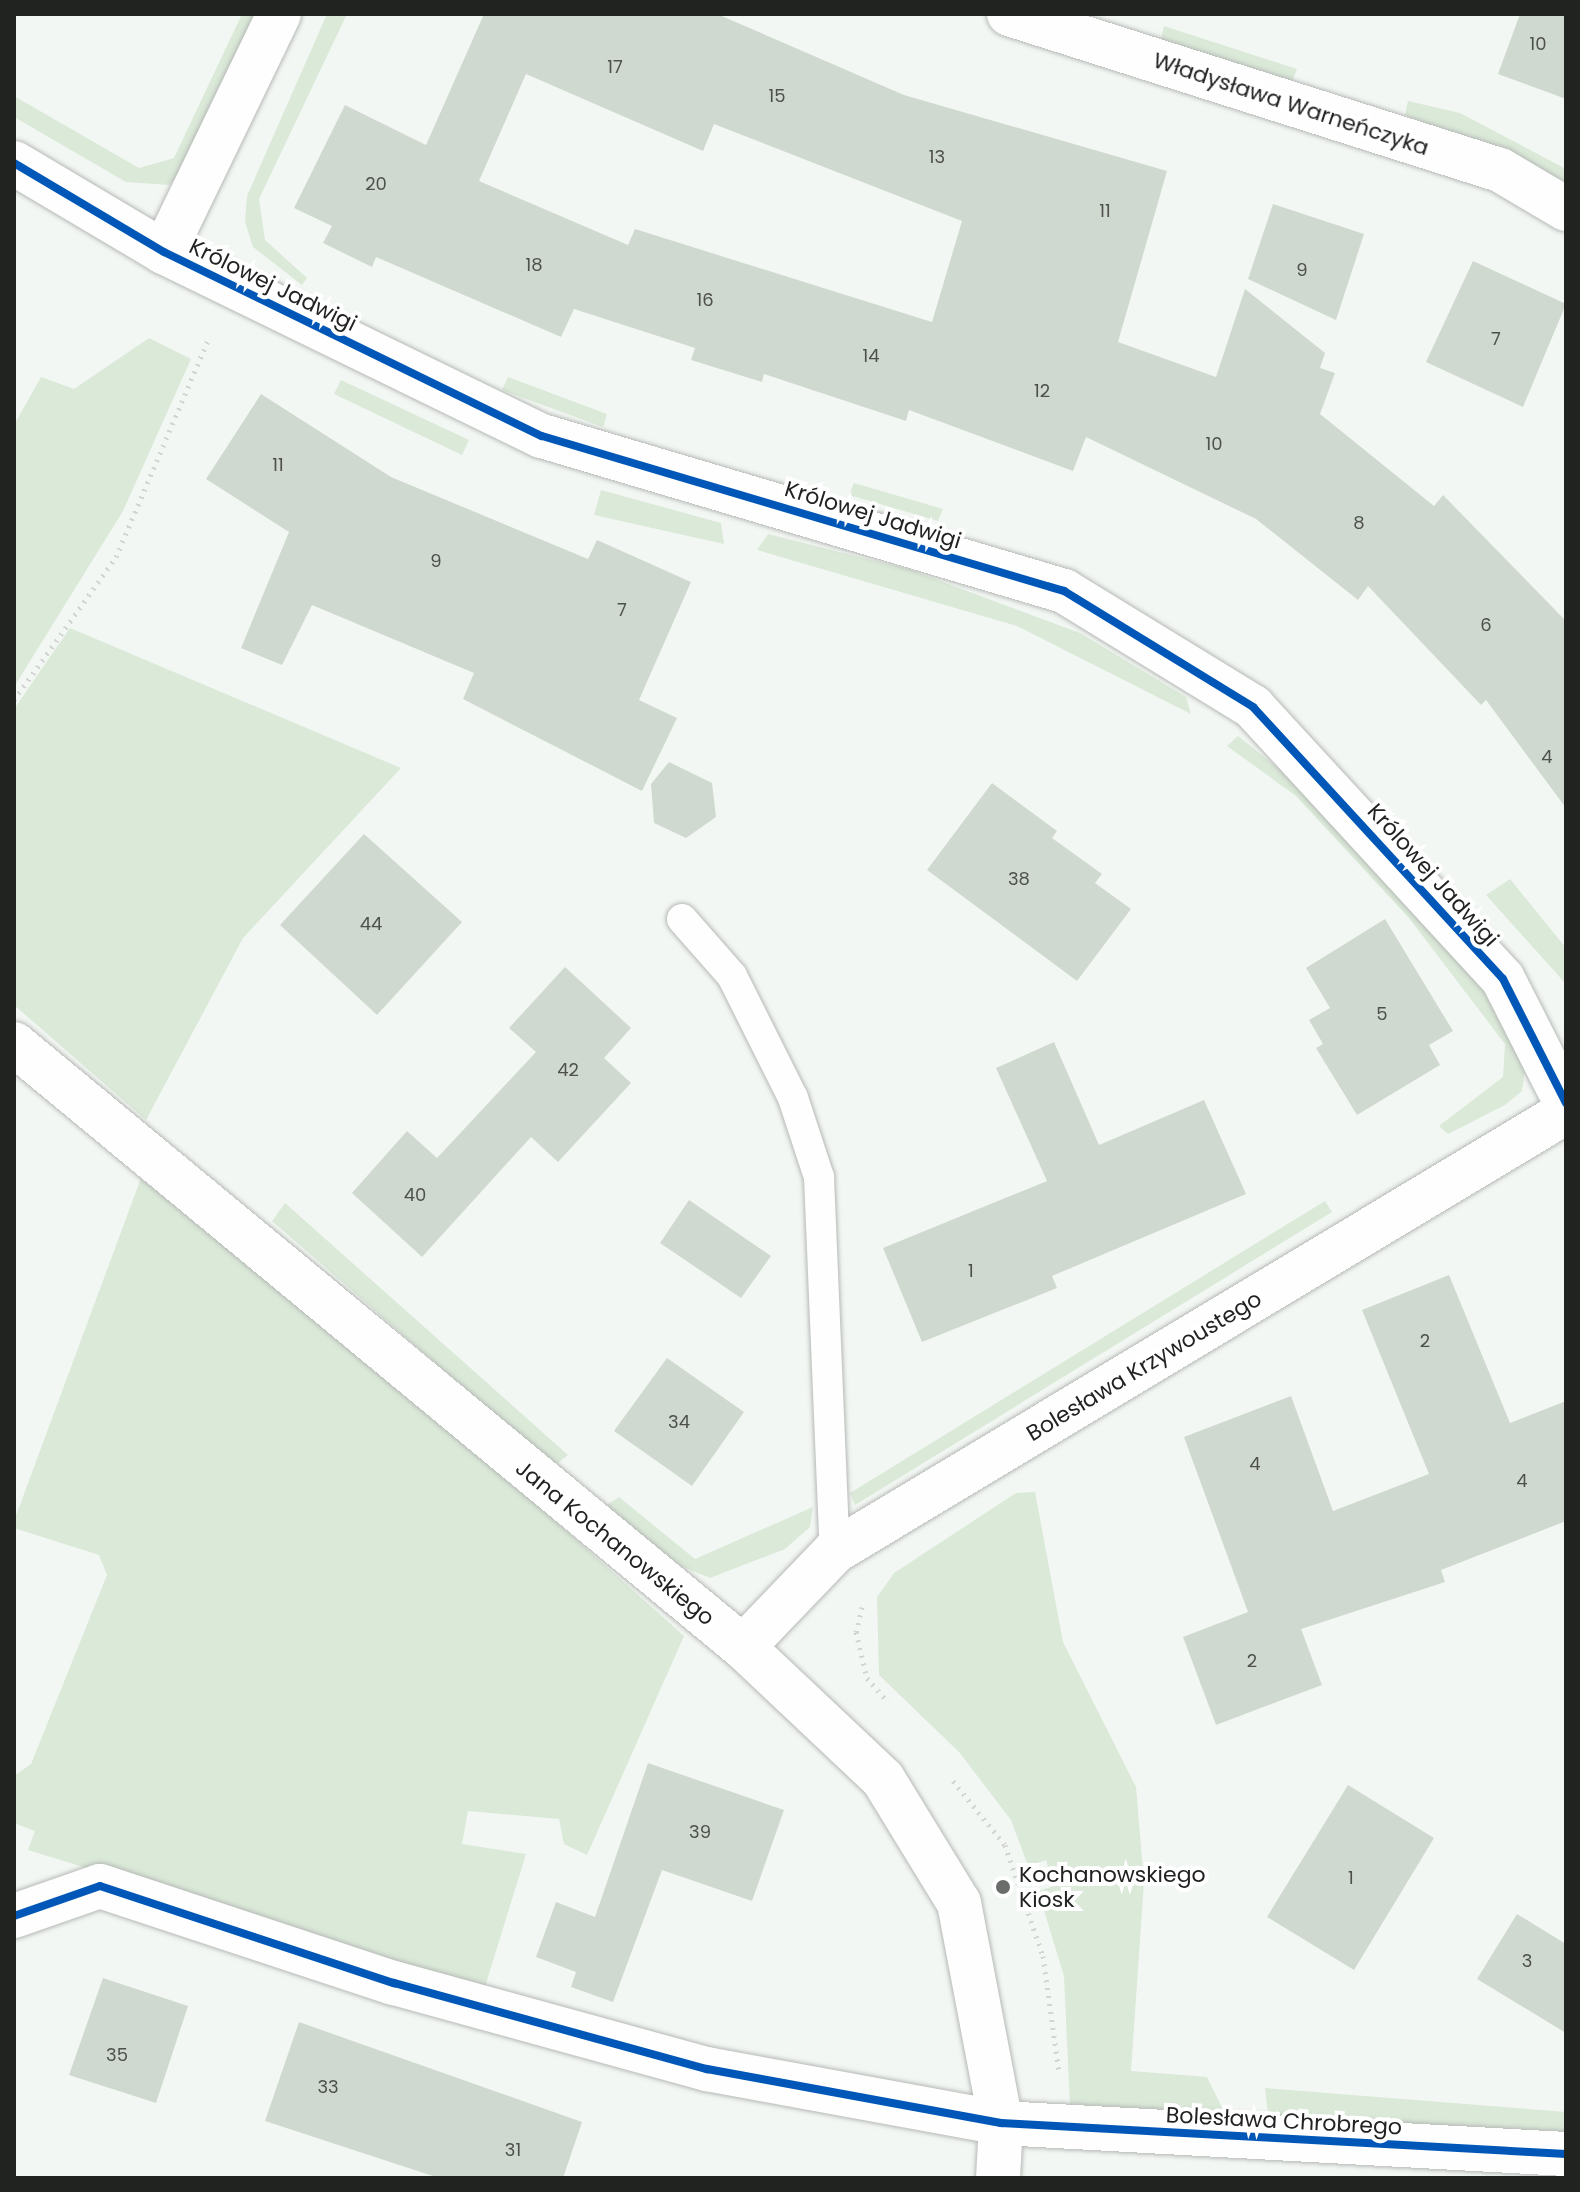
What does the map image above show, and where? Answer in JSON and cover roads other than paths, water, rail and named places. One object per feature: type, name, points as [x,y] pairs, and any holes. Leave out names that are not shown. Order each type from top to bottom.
[{"type":"street","points":[[164,252],[279,14]]},
{"type":"street","name":"Władysława Warneńczyka","points":[[1009,14],[1500,170],[1566,209]]},
{"type":"street","name":"Królowej Jadwigi","points":[[14,163],[164,252],[542,436],[1064,591],[1241,699],[1503,979],[1566,1103]]},
{"type":"street","name":"Jana Kochanowskiego","points":[[14,1044],[743,1647],[883,1779],[959,1903],[1001,2123],[998,2178]]},
{"type":"street","name":"Bolesława Krzywoustego","points":[[743,1647],[835,1551],[1566,1112]]},
{"type":"street","name":"Bolesława Chrobrego","points":[[14,1916],[100,1886],[394,1983],[707,2069],[1001,2123],[1566,2154]]},
{"type":"lane","points":[[682,919],[732,976],[793,1098],[819,1177],[835,1551]]},
{"type":"place","name":"Kochanowskiego Kiosk","points":[[1003,1887]]}]
